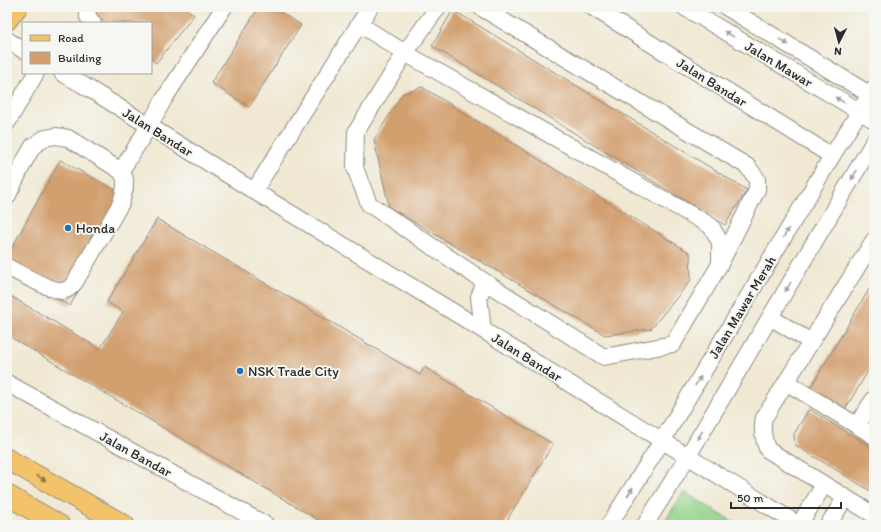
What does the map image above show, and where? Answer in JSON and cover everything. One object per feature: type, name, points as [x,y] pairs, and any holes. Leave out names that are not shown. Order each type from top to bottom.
[{"type":"main road","points":[[7,20],[17,7]]},
{"type":"main road","points":[[7,459],[124,525]]},
{"type":"main road","points":[[7,495],[59,525]]},
{"type":"street","points":[[87,7],[88,17],[92,22]]},
{"type":"street","points":[[121,171],[149,126],[164,98],[224,7]]},
{"type":"street","points":[[254,191],[370,7]]},
{"type":"street","points":[[438,7],[405,53],[356,132],[355,168],[369,204],[486,282],[604,357],[673,344],[720,264],[757,190],[757,179],[746,166],[480,7]]},
{"type":"street","name":"Jalan Bandar","points":[[592,7],[832,156]]},
{"type":"street","name":"Jalan Mawar","points":[[684,7],[874,120]]},
{"type":"street","name":"Jalan Mawar","points":[[726,7],[873,93]]},
{"type":"street","points":[[359,24],[405,53],[711,226],[720,242],[720,264]]},
{"type":"street","points":[[7,40],[22,49]]},
{"type":"street","points":[[7,122],[35,74]]},
{"type":"street","name":"Jalan Bandar","points":[[66,74],[87,79],[149,126],[799,525]]},
{"type":"street","name":"Jalan Mawar Merah","points":[[610,525],[832,156],[873,93]]},
{"type":"street","points":[[7,197],[33,146],[45,138],[56,136],[68,138],[121,171],[125,179],[125,188],[121,203],[76,282],[66,290],[57,291],[7,267]]},
{"type":"street","name":"Jalan Mawar Merah","points":[[645,525],[688,456],[874,141]]},
{"type":"street","points":[[874,240],[869,260],[811,342],[762,421],[767,448],[771,452],[874,515]]},
{"type":"street","points":[[455,313],[479,297],[486,282]]},
{"type":"street","points":[[479,297],[483,330]]},
{"type":"street","points":[[770,317],[811,342]]},
{"type":"street","points":[[786,382],[865,420],[874,436]]},
{"type":"street","name":"Jalan Bandar","points":[[7,384],[266,525]]},
{"type":"street","points":[[865,420],[874,399]]},
{"type":"street","points":[[799,525],[824,485]]},
{"type":"street","points":[[828,525],[845,498]]},
{"type":"green space","points":[[684,492],[738,525],[662,525]]},
{"type":"building","points":[[98,7],[184,7],[194,15],[156,63],[152,60],[152,22],[105,22],[93,13]]},
{"type":"building","points":[[259,7],[272,7],[301,25],[249,107],[211,83]]},
{"type":"building","points":[[453,10],[747,190],[725,225],[432,46]]},
{"type":"building","points":[[422,87],[690,253],[691,280],[651,329],[605,335],[389,207],[374,140],[402,94]]},
{"type":"building","name":"Honda","points":[[60,160],[130,198],[70,306],[7,272],[7,257]]},
{"type":"building","name":"NSK Trade City","points":[[157,219],[420,375],[424,367],[553,444],[504,525],[327,525],[7,335],[7,294],[100,349],[123,312],[107,302]]},
{"type":"building","points":[[874,281],[874,361],[844,411],[809,390]]},
{"type":"building","points":[[809,409],[874,449],[874,493],[795,445],[794,434]]},
{"type":"place","name":"Honda","points":[[68,228]]},
{"type":"place","name":"NSK Trade City","points":[[240,371]]}]
